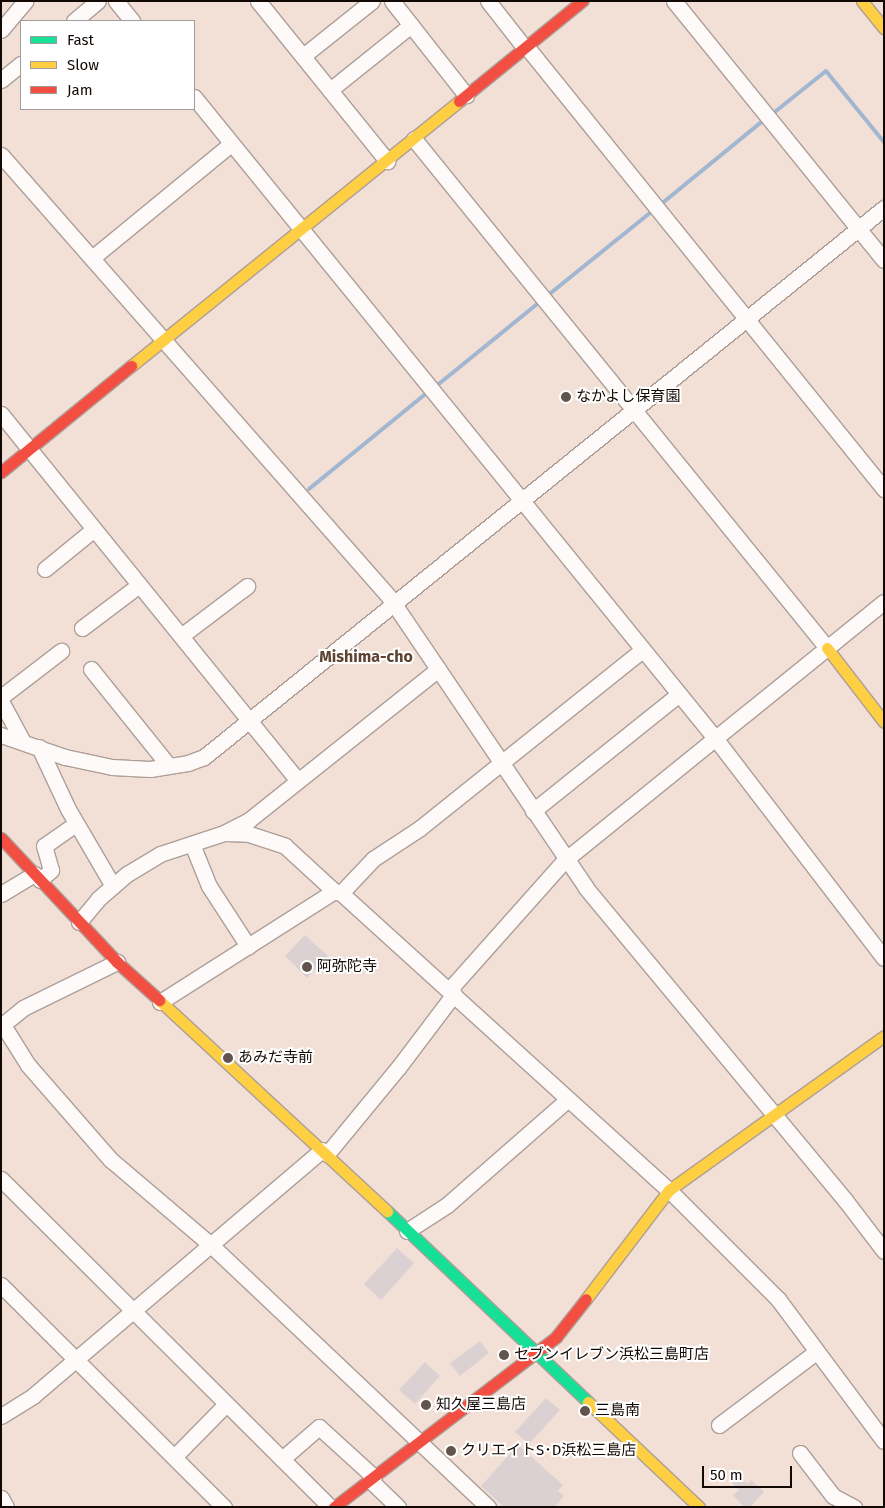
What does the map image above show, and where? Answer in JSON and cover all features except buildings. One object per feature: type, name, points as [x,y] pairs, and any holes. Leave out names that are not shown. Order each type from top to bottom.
[{"type":"street","points":[[1,30],[25,1]]},
{"type":"street","points":[[75,20],[98,1]]},
{"type":"street","points":[[116,1],[131,20]]},
{"type":"street","points":[[258,1],[387,161]]},
{"type":"street","points":[[303,56],[372,1]]},
{"type":"street","points":[[392,1],[466,94]]},
{"type":"street","points":[[488,1],[884,489]]},
{"type":"street","points":[[1,472],[582,1]]},
{"type":"street","points":[[674,1],[884,260]]},
{"type":"street","points":[[862,1],[884,28]]},
{"type":"street","points":[[330,90],[410,25]]},
{"type":"street","points":[[1,80],[20,65]]},
{"type":"street","points":[[195,98],[715,738],[884,958]]},
{"type":"street","points":[[414,138],[827,648],[884,722]]},
{"type":"street","points":[[92,258],[231,144]]},
{"type":"street","points":[[1,155],[394,604],[566,860],[884,1251]]},
{"type":"street","points":[[1,735],[22,740],[64,758],[112,767],[150,770],[204,757],[250,722],[884,208]]},
{"type":"street","points":[[1,414],[297,780]]},
{"type":"street","points":[[45,569],[94,529]]},
{"type":"street","points":[[82,628],[139,585]]},
{"type":"street","points":[[180,636],[247,586]]},
{"type":"street","points":[[1,1416],[34,1395],[324,1152],[398,1068],[452,992],[566,860],[884,602]]},
{"type":"street","points":[[160,1002],[337,892],[373,858],[420,828],[642,650]]},
{"type":"street","points":[[1,697],[61,651]]},
{"type":"street","points":[[91,669],[169,766]]},
{"type":"street","points":[[79,922],[113,886],[160,854],[224,833],[249,820],[438,669]]},
{"type":"street","points":[[533,811],[678,694]]},
{"type":"street","points":[[1,701],[22,740]]},
{"type":"street","points":[[39,747],[76,824],[113,886]]},
{"type":"street","points":[[1,894],[51,870],[44,846],[76,824]]},
{"type":"street","points":[[224,833],[249,834],[286,846],[452,992],[566,1100],[669,1190],[778,1298],[816,1352],[884,1441]]},
{"type":"street","points":[[1,838],[117,962],[324,1152],[699,1507]]},
{"type":"street","points":[[192,844],[210,886],[248,946]]},
{"type":"street","points":[[117,962],[23,1008],[3,1022],[28,1065],[111,1160],[212,1246],[488,1507]]},
{"type":"street","points":[[334,1507],[556,1337],[669,1190],[884,1036]]},
{"type":"street","points":[[406,1231],[446,1205],[566,1100]]},
{"type":"street","points":[[1,1179],[132,1312],[330,1507]]},
{"type":"street","points":[[1,1286],[224,1507]]},
{"type":"street","points":[[718,1425],[816,1352]]},
{"type":"street","points":[[174,1457],[226,1404]]},
{"type":"street","points":[[282,1459],[319,1427],[398,1507]]},
{"type":"street","points":[[800,1453],[834,1496],[854,1507]]},
{"type":"street","points":[[1,1498],[6,1507]]},
{"type":"waterway","points":[[771,115],[826,71],[884,142]]},
{"type":"waterway","points":[[660,205],[765,119]]},
{"type":"waterway","points":[[547,296],[655,209]]},
{"type":"waterway","points":[[435,387],[542,300]]},
{"type":"waterway","points":[[309,489],[429,391]]},
{"type":"traffic: fast","points":[[387,1211],[588,1402]]},
{"type":"traffic: slow","points":[[862,1],[884,28]]},
{"type":"traffic: slow","points":[[131,366],[459,101]]},
{"type":"traffic: slow","points":[[827,648],[884,722]]},
{"type":"traffic: slow","points":[[159,1000],[387,1211]]},
{"type":"traffic: slow","points":[[586,1299],[669,1190],[884,1036]]},
{"type":"traffic: slow","points":[[588,1402],[699,1507]]},
{"type":"traffic: jam","points":[[459,101],[582,1]]},
{"type":"traffic: jam","points":[[1,472],[131,366]]},
{"type":"traffic: jam","points":[[1,838],[117,962],[159,1000]]},
{"type":"traffic: jam","points":[[334,1507],[556,1337],[586,1299]]},
{"type":"place","name":"なかよし保育園","points":[[566,397]]},
{"type":"place","name":"阿弥陀寺","points":[[307,967]]},
{"type":"place","name":"あみだ寺前","points":[[228,1058]]},
{"type":"place","name":"セブンイレブン浜松三島町店","points":[[504,1355]]},
{"type":"place","name":"知久屋三島店","points":[[426,1405]]},
{"type":"place","name":"三島南","points":[[585,1411]]},
{"type":"place","name":"クリエイトS･D浜松三島店","points":[[451,1451]]},
{"type":"district","name":"Mishima-cho","points":[[366,657]]}]
